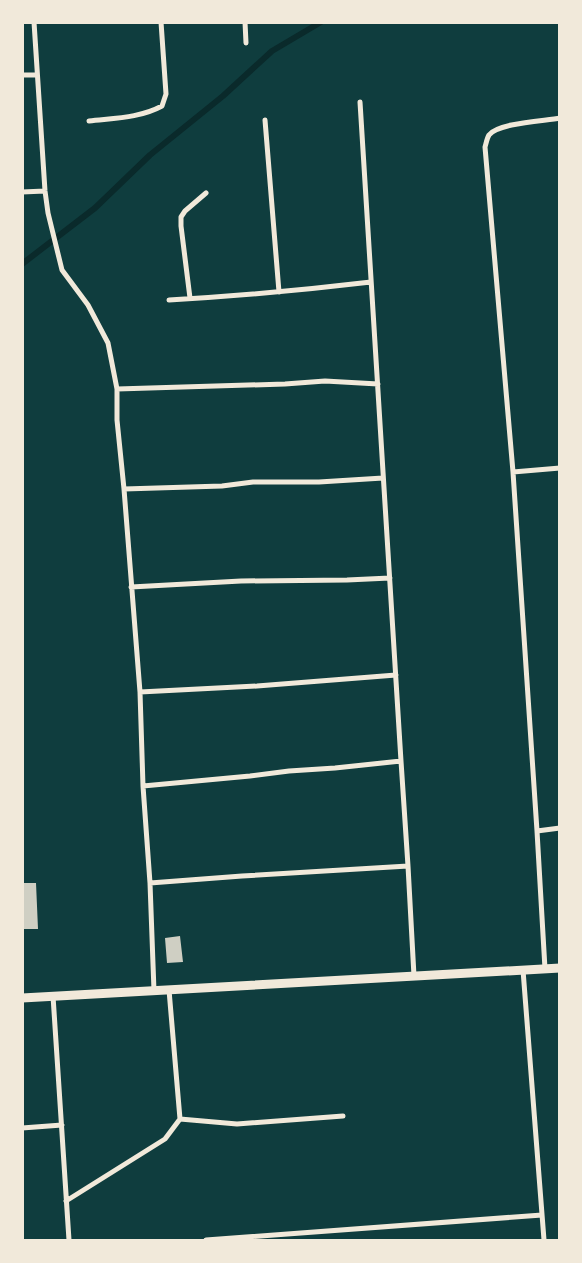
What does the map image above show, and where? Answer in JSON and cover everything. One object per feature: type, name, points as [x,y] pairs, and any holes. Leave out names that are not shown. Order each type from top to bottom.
[{"type":"street","points":[[34,22],[45,191],[53,236],[62,270],[88,305],[108,343],[117,389],[117,420],[140,692],[142,786],[150,883],[154,991]]},
{"type":"street","points":[[90,121],[139,115],[154,111],[162,106],[166,94],[161,22]]},
{"type":"street","points":[[245,22],[246,43]]},
{"type":"street","points":[[22,75],[37,74]]},
{"type":"street","points":[[360,102],[414,976]]},
{"type":"street","points":[[545,969],[538,830],[513,472],[485,147],[488,136],[499,128],[560,118]]},
{"type":"street","points":[[265,120],[279,292]]},
{"type":"street","points":[[22,192],[45,191]]},
{"type":"street","points":[[190,298],[181,217],[185,211],[206,193]]},
{"type":"street","points":[[169,300],[279,292],[371,282]]},
{"type":"street","points":[[117,389],[325,381],[378,384]]},
{"type":"street","points":[[513,472],[560,468]]},
{"type":"street","points":[[124,489],[222,486],[253,482],[329,482],[383,478]]},
{"type":"street","points":[[131,587],[241,581],[390,578]]},
{"type":"street","points":[[140,692],[256,686],[396,675]]},
{"type":"street","points":[[142,786],[250,776],[289,770],[335,768],[401,761]]},
{"type":"street","points":[[538,830],[560,828]]},
{"type":"street","points":[[150,883],[408,866]]},
{"type":"street","points":[[22,998],[560,968]]},
{"type":"street","points":[[523,970],[544,1240]]},
{"type":"street","points":[[66,1201],[165,1139],[180,1119],[169,990]]},
{"type":"street","points":[[53,996],[69,1240]]},
{"type":"street","points":[[180,1119],[237,1124],[343,1116]]},
{"type":"street","points":[[22,1128],[62,1125]]},
{"type":"street","points":[[206,1240],[542,1215]]},
{"type":"building","points":[[22,883],[36,883],[38,929],[22,929]]},
{"type":"building","points":[[180,936],[183,962],[167,963],[165,938]]},
{"type":"waterway","points":[[22,264],[95,208],[150,155],[223,96],[272,51],[321,22]]}]
